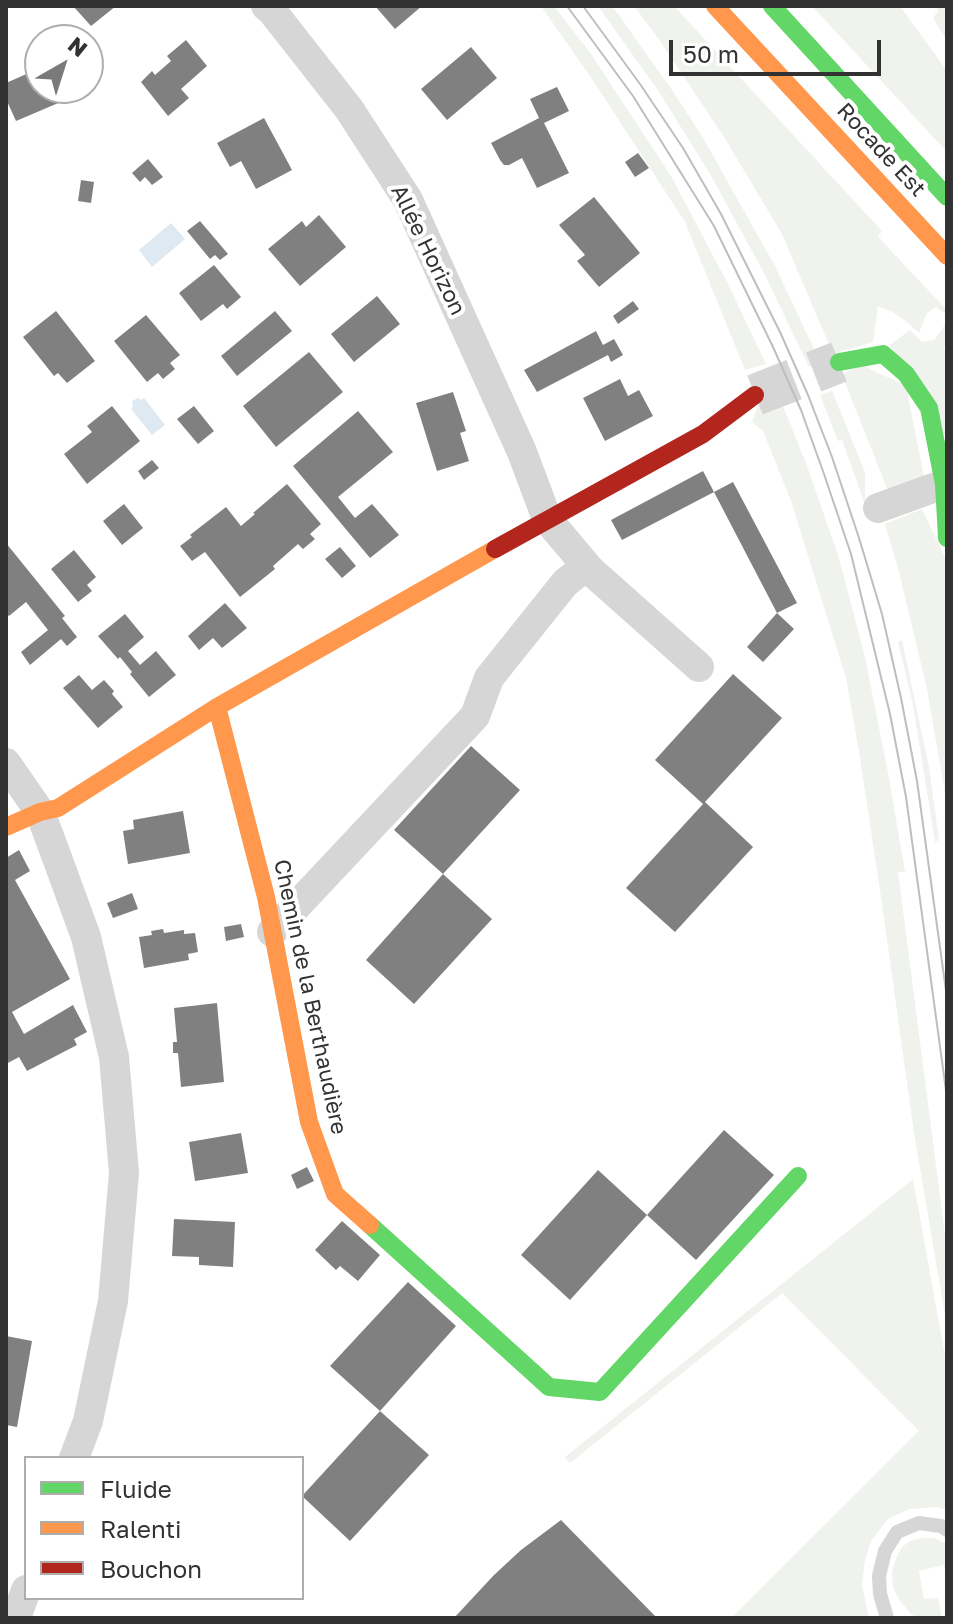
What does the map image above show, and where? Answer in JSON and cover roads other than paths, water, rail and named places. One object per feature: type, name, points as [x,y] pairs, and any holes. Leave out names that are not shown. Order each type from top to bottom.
[{"type":"main road","name":"Rocade Est","points":[[715,6],[947,256]]},
{"type":"main road","name":"Rocade Est","points":[[772,6],[947,197]]},
{"type":"main road","points":[[839,362],[883,354],[906,374],[929,408],[945,483],[947,538]]},
{"type":"main road","points":[[6,827],[40,812],[58,808],[217,707],[703,434],[755,395]]},
{"type":"main road","name":"Chemin de la Berthaudière","points":[[217,707],[266,897],[309,1122],[335,1194],[549,1387],[600,1392],[798,1176]]},
{"type":"street","name":"Allée Horizon","points":[[266,6],[349,109],[408,200],[522,452],[547,519],[586,566],[699,667]]},
{"type":"street","points":[[878,508],[945,483]]},
{"type":"street","points":[[272,932],[475,716],[489,678],[565,583],[586,566]]},
{"type":"street","points":[[6,763],[40,812],[86,937],[114,1057],[124,1173],[113,1301],[88,1421],[75,1456]]},
{"type":"street","points":[[16,1618],[24,1596]]},
{"type":"lane","points":[[887,1618],[879,1576],[885,1551],[897,1532],[919,1523],[941,1526],[947,1530]]},
{"type":"tunnel","points":[[755,395],[839,362]]},
{"type":"tram line","points":[[567,6],[633,96],[714,226],[801,410],[824,474],[851,554],[890,714],[906,797],[947,1098]]},
{"type":"tram line","points":[[583,6],[683,148],[721,214],[780,332],[832,457],[882,614],[901,698],[917,781],[947,998]]}]
